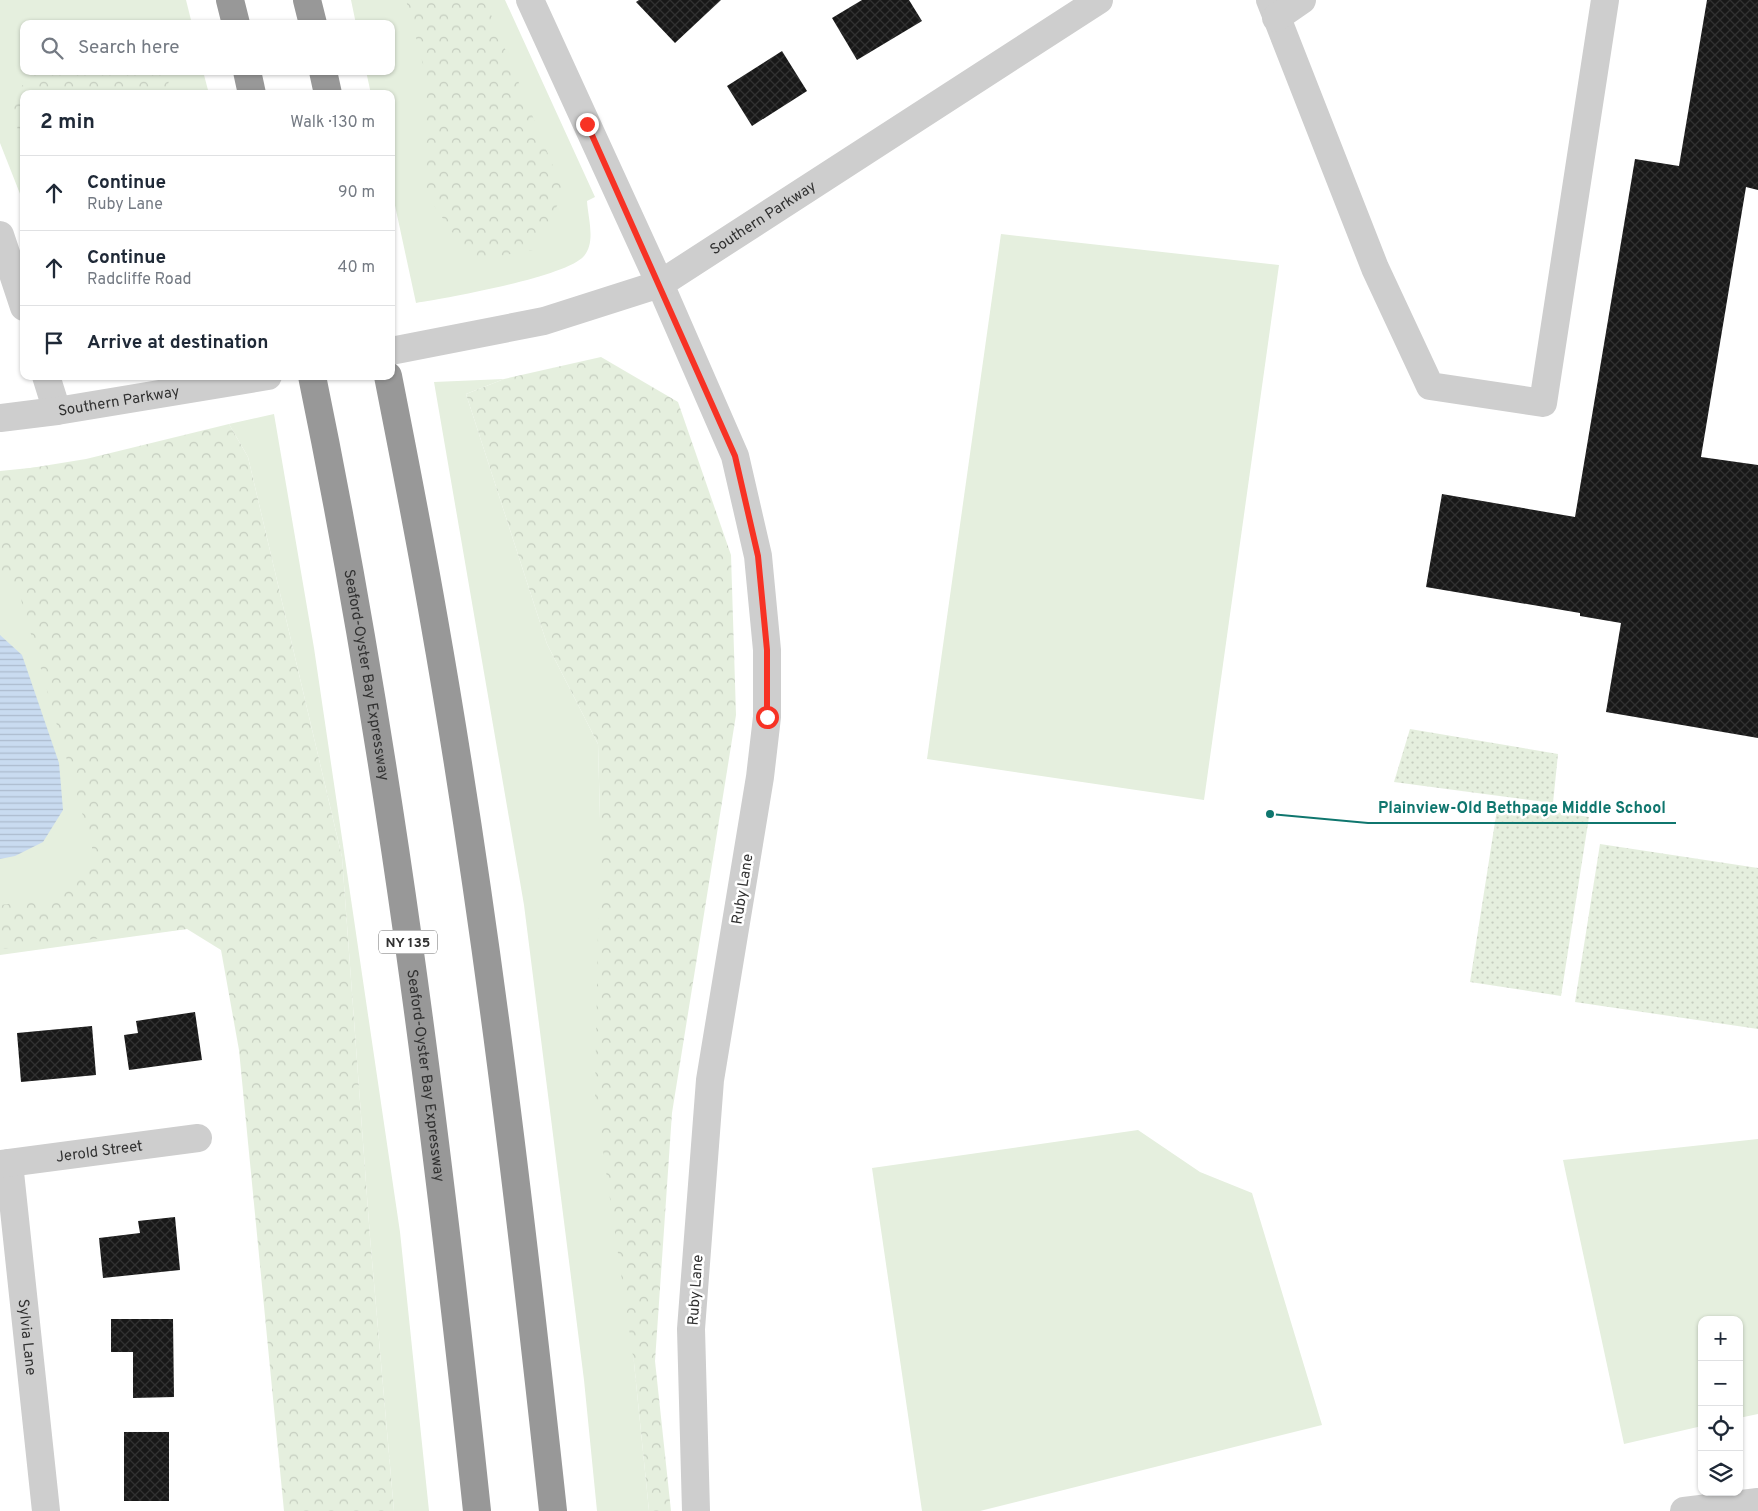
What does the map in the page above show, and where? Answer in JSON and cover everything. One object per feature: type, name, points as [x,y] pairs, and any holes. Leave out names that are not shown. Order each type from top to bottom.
[{"type":"highway","points":[[230,0],[235,20]]},
{"type":"highway","points":[[307,0],[311,20]]},
{"type":"highway","points":[[248,75],[251,90]]},
{"type":"highway","points":[[324,75],[327,90]]},
{"type":"highway","name":"Seaford-Oyster Bay Expressway","points":[[313,380],[360,634],[398,876],[432,1118],[477,1511]]},
{"type":"highway","points":[[389,380],[434,621],[472,865],[508,1119],[553,1511]]},
{"type":"street","name":"Southern Parkway","points":[[395,351],[544,321],[660,284],[1098,0]]},
{"type":"street","points":[[1302,0],[1273,9],[1375,268],[1430,386],[1543,404],[1605,0]]},
{"type":"street","name":"Ruby Lane","points":[[541,6],[735,456],[758,556],[767,650],[767,717],[760,778],[710,1080],[692,1329],[696,1511]]},
{"type":"street","points":[[0,235],[20,295]]},
{"type":"street","points":[[47,380],[57,411]]},
{"type":"street","name":"Southern Parkway","points":[[0,418],[57,411],[247,380]]},
{"type":"street","name":"Jerold Street","points":[[5,1163],[198,1138]]},
{"type":"street","name":"Sylvia Lane","points":[[5,1163],[46,1511]]},
{"type":"street","points":[[1684,1511],[1758,1502]]},
{"type":"green space","points":[[0,0],[186,0],[191,20],[20,20],[20,75],[204,75],[208,90],[20,90],[20,194],[0,143]]},
{"type":"green space","points":[[351,0],[505,0],[595,197],[587,201],[590,222],[590,244],[584,256],[573,264],[555,272],[531,279],[505,286],[416,303],[395,206],[395,90],[370,90],[367,75],[395,75],[395,20],[355,20]]},
{"type":"green space","points":[[406,0],[485,0],[564,193],[533,250],[472,261],[424,191],[425,72]]},
{"type":"green space","points":[[31,75],[169,75],[168,90],[20,90],[20,137],[10,101]]},
{"type":"green space","points":[[1001,234],[1279,265],[1204,800],[927,759]]},
{"type":"green space","points":[[601,357],[678,402],[731,555],[736,715],[672,1113],[655,1361],[671,1511],[649,1511],[634,1363],[595,1096],[600,819],[598,744],[547,644],[466,394],[504,379]]},
{"type":"green space","points":[[504,379],[466,394],[547,644],[598,744],[600,819],[634,1363],[649,1511],[597,1511],[584,1380],[524,905],[434,382]]},
{"type":"green space","points":[[274,414],[314,648],[400,1232],[429,1511],[394,1511],[370,1237],[342,857],[248,457],[229,424]]},
{"type":"green space","points":[[229,424],[248,457],[342,857],[370,1237],[394,1511],[284,1511],[239,1050],[221,950],[187,929],[0,949],[0,905],[51,899],[97,865],[20,596],[0,569],[0,473],[86,459]]},
{"type":"green space","points":[[59,465],[187,929],[0,955],[0,471]]},
{"type":"green space","points":[[1410,729],[1558,754],[1553,803],[1394,782]]},
{"type":"green space","points":[[1498,803],[1589,817],[1561,996],[1470,982]]},
{"type":"green space","points":[[1600,844],[1758,868],[1758,1029],[1575,1002]]},
{"type":"green space","points":[[1138,1130],[1200,1172],[1252,1193],[1322,1425],[980,1511],[922,1511],[872,1168]]},
{"type":"green space","points":[[1758,1139],[1758,1414],[1743,1417],[1743,1316],[1698,1316],[1698,1427],[1624,1444],[1563,1160]]},
{"type":"water","points":[[0,635],[22,655],[59,763],[63,810],[43,842],[15,856],[0,859]]},
{"type":"building","points":[[639,0],[721,0],[675,43],[636,2]]},
{"type":"building","points":[[862,0],[909,0],[922,21],[857,60],[832,18]]},
{"type":"building","points":[[1707,0],[1758,0],[1758,190],[1746,187],[1701,457],[1758,465],[1758,738],[1606,712],[1621,623],[1580,616],[1580,613],[1426,587],[1442,494],[1575,517],[1635,159],[1679,166]]},
{"type":"building","points":[[782,51],[807,91],[752,126],[727,86]]},
{"type":"building","points":[[195,1012],[202,1060],[129,1070],[124,1035],[138,1033],[136,1021]]},
{"type":"building","points":[[92,1026],[96,1075],[21,1082],[17,1033]]},
{"type":"building","points":[[175,1217],[180,1270],[103,1278],[99,1238],[140,1233],[138,1221]]},
{"type":"building","points":[[111,1319],[173,1319],[174,1397],[133,1398],[133,1352],[111,1352]]},
{"type":"building","points":[[124,1432],[169,1432],[169,1501],[124,1501]]},
{"type":"place","name":"Plainview-Old Bethpage Middle School","points":[[1270,814]]},
{"type":"route","points":[[587,124],[660,284],[735,456],[758,556],[767,650],[767,717]]}]
